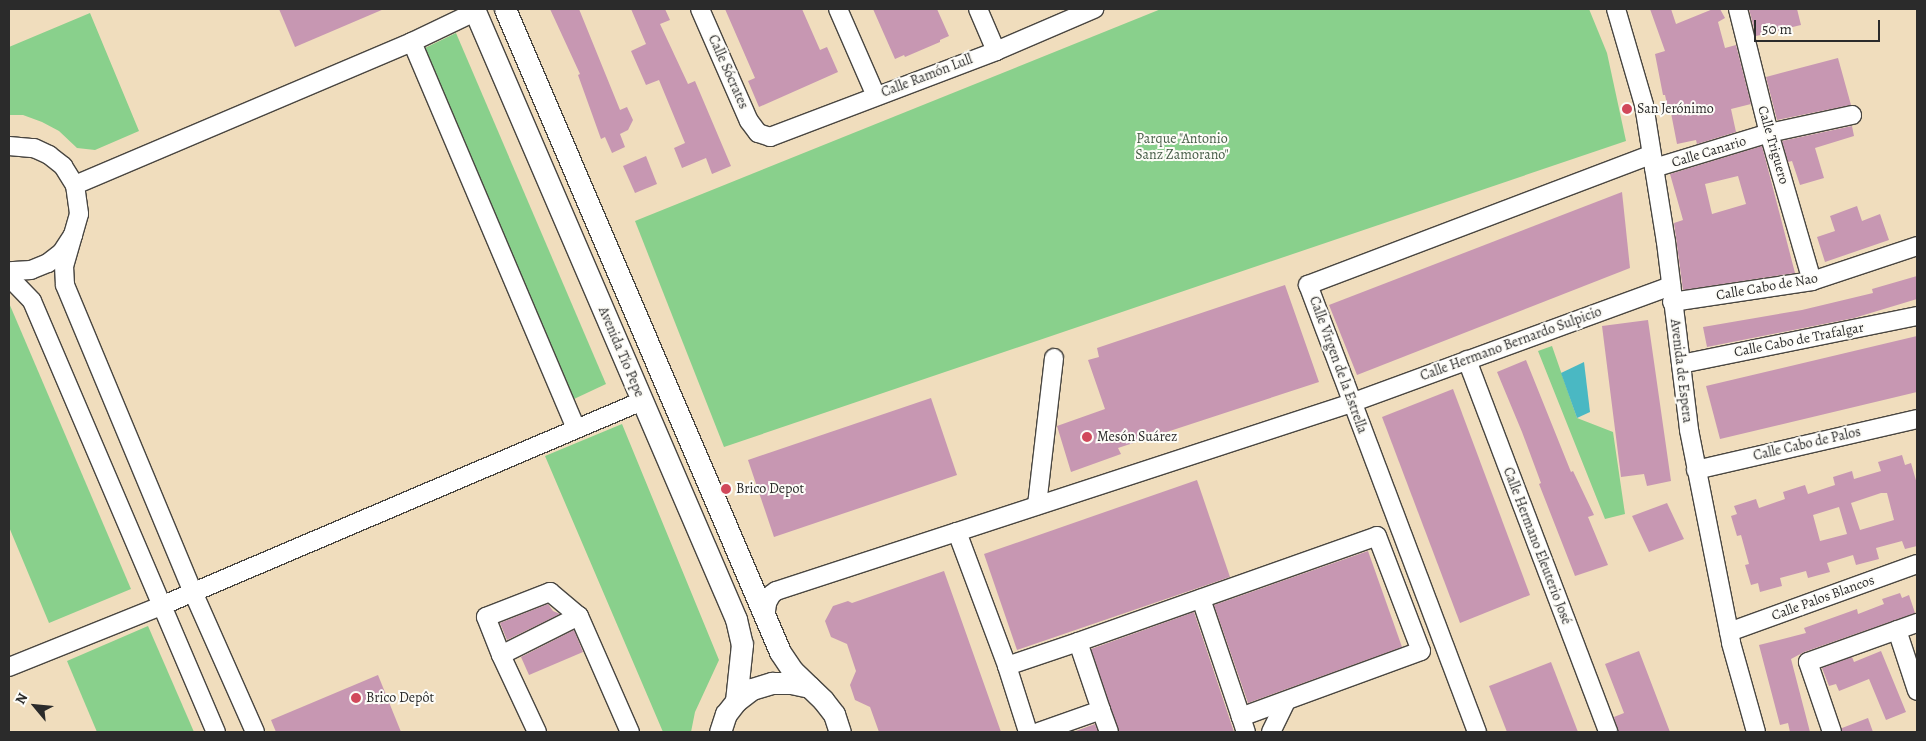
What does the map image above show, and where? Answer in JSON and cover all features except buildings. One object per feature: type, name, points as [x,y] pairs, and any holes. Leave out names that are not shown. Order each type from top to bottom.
[{"type":"main road","name":"Avenida Tío Pepe","points":[[506,9],[780,652],[793,671],[834,714],[840,732]]},
{"type":"main road","name":"Avenida Tío Pepe","points":[[475,10],[736,619],[742,644],[736,701]]},
{"type":"main road","points":[[720,732],[726,714],[736,701],[752,689],[772,683],[791,683],[810,688]]},
{"type":"street","name":"Calle Sócrates","points":[[700,9],[749,121],[758,133]]},
{"type":"street","points":[[838,9],[876,96]]},
{"type":"street","points":[[978,9],[996,50]]},
{"type":"street","name":"Avenida de Espera","points":[[1616,9],[1644,105],[1672,294],[1688,430],[1729,632],[1756,732]]},
{"type":"street","name":"Calle Triguero","points":[[1738,9],[1769,134],[1812,281]]},
{"type":"street","points":[[75,185],[412,42],[475,10]]},
{"type":"street","name":"Calle Ramón Lull","points":[[758,133],[770,137],[996,50],[1086,10]]},
{"type":"street","points":[[412,42],[576,429]]},
{"type":"street","name":"Calle Canario","points":[[1653,161],[1852,115]]},
{"type":"street","points":[[9,146],[34,148],[49,155],[62,166],[75,185],[79,214],[64,266],[65,285],[193,592],[255,732]]},
{"type":"street","name":"Calle Virgen de la Estrella","points":[[1477,732],[1351,403],[1308,285],[1653,161]]},
{"type":"street","points":[[9,271],[31,270],[48,263],[62,252],[73,235]]},
{"type":"street","name":"Calle Cabo de Nao","points":[[1672,294],[1812,281],[1917,246]]},
{"type":"street","points":[[9,278],[20,286],[32,301],[216,732]]},
{"type":"street","name":"Calle Hermano Bernardo Sulpicio","points":[[772,594],[1037,505],[1351,403],[1467,360],[1672,294]]},
{"type":"street","name":"Calle Cabo de Trafalgar","points":[[1681,364],[1917,316]]},
{"type":"street","points":[[1037,505],[1054,358]]},
{"type":"street","name":"Calle Hermano Eleuterio José","points":[[1467,360],[1608,732]]},
{"type":"street","points":[[9,667],[161,606],[642,401]]},
{"type":"street","name":"Calle Cabo de Palos","points":[[1696,470],[1917,419]]},
{"type":"street","points":[[957,532],[1028,732]]},
{"type":"street","points":[[1006,666],[1377,536],[1421,651],[1286,701],[1244,725],[1201,599]]},
{"type":"street","name":"Calle Palos Blancos","points":[[1729,632],[1917,564]]},
{"type":"street","points":[[746,574],[759,589],[772,594],[767,603],[765,618]]},
{"type":"street","points":[[537,732],[501,655],[486,617],[550,592],[579,616],[630,732]]},
{"type":"street","points":[[501,655],[579,616]]},
{"type":"street","points":[[1832,732],[1808,662],[1917,623]]},
{"type":"street","points":[[1897,630],[1917,691]]},
{"type":"street","points":[[1078,642],[1109,732]]},
{"type":"street","points":[[1271,732],[1286,701]]},
{"type":"street","points":[[1039,732],[1101,710]]},
{"type":"green space","name":"Parque \"Antonio Sanz Zamorano\"","points":[[1161,9],[1589,9],[1607,53],[1626,141],[724,447],[635,221]]},
{"type":"green space","points":[[90,13],[139,131],[95,150],[77,148],[59,131],[42,122],[23,115],[9,115],[9,47]]},
{"type":"green space","points":[[456,33],[606,384],[574,399],[425,48]]},
{"type":"green space","points":[[9,303],[131,589],[49,623],[9,527]]},
{"type":"green space","points":[[1552,346],[1577,418],[1613,432],[1625,514],[1605,519],[1538,351]]},
{"type":"green space","points":[[622,424],[719,660],[695,712],[691,732],[663,732],[545,456]]},
{"type":"green space","points":[[148,626],[194,732],[97,732],[67,661]]},
{"type":"water","points":[[1584,362],[1590,412],[1577,418],[1561,373]]},
{"type":"place","name":"San Jerónimo","points":[[1627,109]]},
{"type":"place","name":"Mesón Suárez","points":[[1087,437]]},
{"type":"place","name":"Brico Depot","points":[[726,489]]},
{"type":"place","name":"Brico Depôt","points":[[356,698]]}]
